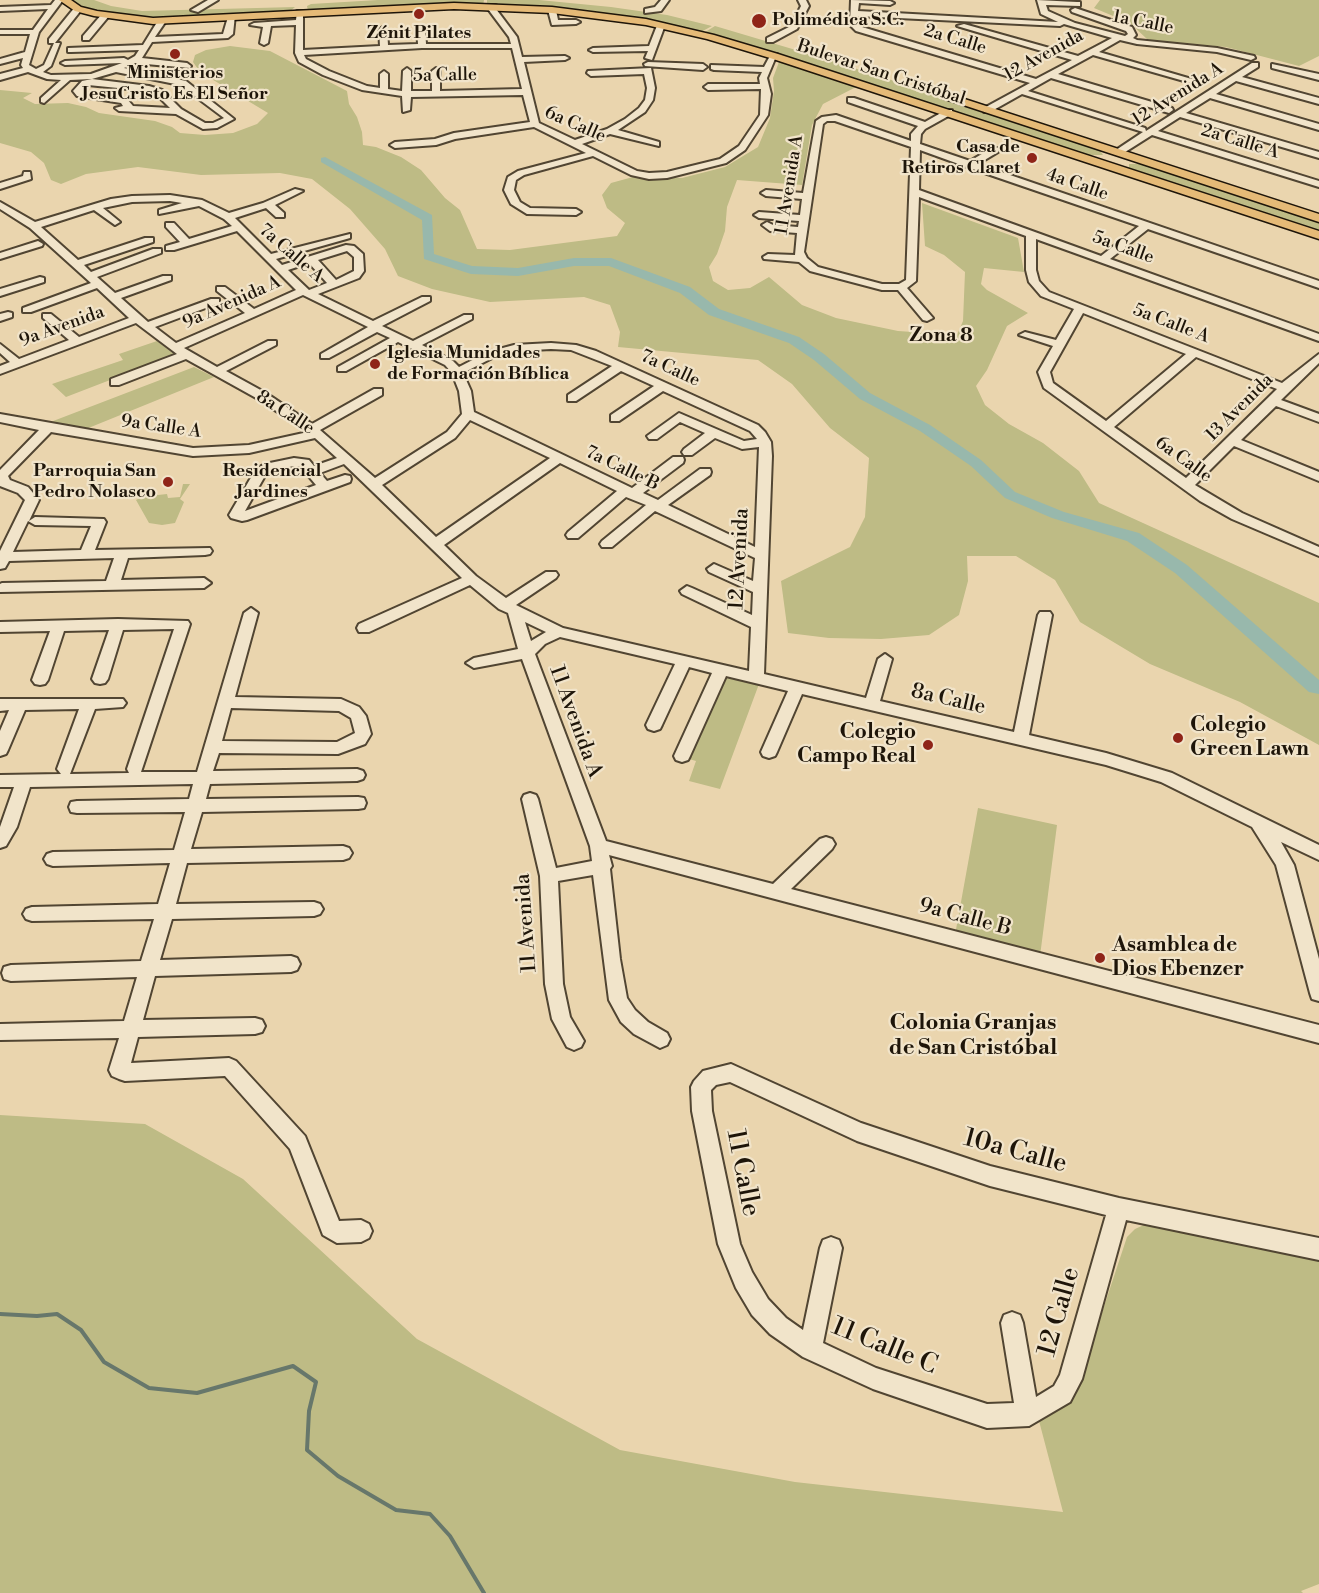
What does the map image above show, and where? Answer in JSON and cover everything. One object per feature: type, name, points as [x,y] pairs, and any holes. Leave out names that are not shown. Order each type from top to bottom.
[{"type":"main road","name":"Bulevar San Cristóbal","points":[[64,0],[78,9],[159,25],[232,17],[251,20],[305,13],[488,4],[550,5],[658,13]]},
{"type":"main road","name":"Bulevar San Cristóbal","points":[[111,5],[144,10],[195,9],[214,4],[282,5],[305,13],[366,0]]},
{"type":"main road","points":[[251,20],[292,12],[298,8],[295,5],[282,5]]},
{"type":"main road","name":"Bulevar San Cristóbal","points":[[550,5],[661,25],[774,56],[1319,234]]},
{"type":"main road","points":[[699,34],[715,26]]},
{"type":"main road","name":"Bulevar San Cristóbal","points":[[766,39],[789,46]]},
{"type":"main road","name":"Bulevar San Cristóbal","points":[[930,91],[1319,218]]},
{"type":"main road","points":[[997,129],[1084,155],[1102,154],[1086,144],[1017,119]]},
{"type":"main road","points":[[1198,195],[1182,187],[1128,170],[1121,163],[1136,162],[1213,184]]},
{"type":"street","points":[[59,0],[51,7],[34,32],[25,65],[35,72],[68,78],[99,78],[155,90],[178,111],[198,124],[208,127],[230,119],[183,82],[116,69]]},
{"type":"street","points":[[658,13],[658,9],[667,0]]},
{"type":"street","points":[[766,39],[794,27],[805,6],[802,0]]},
{"type":"street","points":[[890,3],[855,0],[854,13],[1072,25]]},
{"type":"street","points":[[1041,1],[1076,7],[1129,29],[1132,35],[1123,38]]},
{"type":"street","name":"1a Calle","points":[[1041,1],[1044,12],[1048,16],[1072,25],[1155,45],[1217,50],[1253,62]]},
{"type":"street","points":[[488,4],[513,37],[535,124]]},
{"type":"street","points":[[550,5],[555,23],[576,22]]},
{"type":"street","points":[[0,9],[51,7]]},
{"type":"street","points":[[0,77],[35,72],[47,66],[54,43],[78,9]]},
{"type":"street","points":[[380,9],[384,48]]},
{"type":"street","points":[[251,20],[267,24],[305,13],[299,53],[422,46],[516,46]]},
{"type":"street","name":"2a Calle","points":[[854,13],[854,25],[859,29],[1036,82]]},
{"type":"street","points":[[86,38],[105,16]]},
{"type":"street","points":[[72,50],[133,48],[147,44],[227,36],[232,17]]},
{"type":"street","points":[[934,18],[1079,59]]},
{"type":"street","points":[[264,43],[267,24]]},
{"type":"street","points":[[130,108],[124,101],[77,93],[87,83],[130,60],[147,44],[159,25],[214,26]]},
{"type":"street","points":[[575,143],[610,131],[628,121],[649,100],[651,88],[648,66],[651,48],[661,25]]},
{"type":"street","points":[[421,27],[422,46]]},
{"type":"street","points":[[0,32],[34,32]]},
{"type":"street","name":"12 Avenida","points":[[987,110],[1091,52],[1123,38]]},
{"type":"street","points":[[362,39],[362,50]]},
{"type":"street","points":[[130,60],[133,48]]},
{"type":"street","points":[[593,50],[651,48]]},
{"type":"street","points":[[1091,52],[1191,80]]},
{"type":"street","name":"5a Calle","points":[[299,53],[302,60],[314,68],[365,88],[384,92],[406,94],[526,92]]},
{"type":"street","points":[[0,62],[27,54]]},
{"type":"street","points":[[708,87],[765,86],[765,69],[774,56]]},
{"type":"street","points":[[65,63],[130,60],[187,66]]},
{"type":"street","points":[[519,64],[565,61]]},
{"type":"street","name":"12 Avenida A","points":[[1119,152],[1146,131],[1181,114],[1210,96],[1236,78],[1253,62]]},
{"type":"street","points":[[593,69],[648,66],[703,67]]},
{"type":"street","points":[[1275,66],[1319,77]]},
{"type":"street","points":[[714,67],[765,69]]},
{"type":"street","points":[[406,110],[407,71]]},
{"type":"street","points":[[436,71],[436,94]]},
{"type":"street","points":[[27,81],[35,72]]},
{"type":"street","points":[[384,74],[384,92]]},
{"type":"street","points":[[1051,75],[1169,110]]},
{"type":"street","points":[[44,100],[68,78]]},
{"type":"street","points":[[1236,78],[1319,101]]},
{"type":"street","name":"6a Calle","points":[[395,145],[444,141],[454,135],[535,124],[640,175],[667,175],[723,161],[735,155],[764,115],[767,105],[765,86]]},
{"type":"street","name":"2a Calle A","points":[[1020,91],[1319,184]]},
{"type":"street","points":[[1210,96],[1319,127]]},
{"type":"street","points":[[99,98],[106,106],[178,111]]},
{"type":"street","points":[[851,100],[925,125]]},
{"type":"street","points":[[768,257],[802,259],[814,268],[882,287],[903,286],[911,281],[916,134],[925,125],[949,112]]},
{"type":"street","points":[[1181,114],[1319,155]]},
{"type":"street","name":"4a Calle","points":[[825,119],[840,119],[1319,285]]},
{"type":"street","name":"11 Avenida A","points":[[802,259],[800,252],[819,123],[825,119]]},
{"type":"street","points":[[610,131],[656,144]]},
{"type":"street","points":[[410,152],[428,142]]},
{"type":"street","points":[[970,165],[994,150]]},
{"type":"street","points":[[576,212],[527,211],[516,204],[508,190],[511,179],[521,174],[595,153]]},
{"type":"street","name":"5a Calle","points":[[915,192],[1319,338]]},
{"type":"street","points":[[766,193],[808,196]]},
{"type":"street","points":[[228,217],[301,194]]},
{"type":"street","points":[[140,198],[187,243]]},
{"type":"street","name":"7a Calle A","points":[[34,226],[96,207],[140,198],[170,198],[196,202],[214,208],[228,217],[267,258],[306,292],[449,363],[457,372]]},
{"type":"street","points":[[164,219],[196,202]]},
{"type":"street","points":[[268,205],[280,215]]},
{"type":"street","points":[[96,207],[115,222]]},
{"type":"street","name":"8a Calle","points":[[2,209],[34,226],[142,323],[180,351],[262,396],[315,431],[436,544],[467,581],[509,609],[559,632],[1106,759],[1166,777],[1316,852]]},
{"type":"street","points":[[759,215],[805,218]]},
{"type":"street","points":[[767,225],[770,228],[803,230]]},
{"type":"street","points":[[1102,260],[1146,226]]},
{"type":"street","points":[[170,248],[237,228]]},
{"type":"street","name":"5a Calle A","points":[[1030,235],[1031,270],[1034,282],[1045,294],[1284,388]]},
{"type":"street","points":[[267,258],[346,236]]},
{"type":"street","points":[[77,264],[149,240]]},
{"type":"street","points":[[0,256],[38,244]]},
{"type":"street","name":"9a Avenida A","points":[[115,382],[252,313],[355,276],[359,271],[359,256],[350,248],[311,259]]},
{"type":"street","points":[[27,310],[95,280],[119,266],[158,251]]},
{"type":"street","points":[[108,255],[119,266]]},
{"type":"street","points":[[286,267],[311,259],[334,284]]},
{"type":"street","points":[[112,295],[164,277]]},
{"type":"street","points":[[0,293],[40,280]]},
{"type":"street","points":[[903,286],[927,318]]},
{"type":"street","points":[[222,289],[252,313]]},
{"type":"street","points":[[325,356],[426,299]]},
{"type":"street","name":"9a Avenida","points":[[0,370],[77,341],[215,301]]},
{"type":"street","points":[[1025,335],[1059,344],[1080,308]]},
{"type":"street","points":[[47,316],[77,341]]},
{"type":"street","points":[[413,345],[468,317]]},
{"type":"street","points":[[342,369],[398,338]]},
{"type":"street","points":[[216,372],[272,343]]},
{"type":"street","name":"6a Calle","points":[[1059,344],[1044,372],[1048,385],[1187,485],[1237,516],[1319,552]]},
{"type":"street","name":"7a Calle","points":[[457,372],[492,354],[514,348],[551,346],[572,348],[592,353],[754,428],[765,442]]},
{"type":"street","points":[[0,347],[17,363]]},
{"type":"street","points":[[1107,426],[1194,353]]},
{"type":"street","name":"13 Avenida","points":[[1187,485],[1274,401],[1284,388],[1317,363]]},
{"type":"street","points":[[572,398],[620,366]]},
{"type":"street","points":[[374,484],[451,435],[468,414],[465,391],[457,372]]},
{"type":"street","points":[[615,418],[662,386]]},
{"type":"street","name":"9a Calle A","points":[[0,418],[193,452],[249,449],[315,431],[378,392]]},
{"type":"street","points":[[1274,401],[1319,418]]},
{"type":"street","name":"7a Calle B","points":[[468,414],[760,555]]},
{"type":"street","points":[[652,436],[679,417],[742,445],[765,442]]},
{"type":"street","points":[[0,469],[44,427]]},
{"type":"street","points":[[573,535],[714,433]]},
{"type":"street","points":[[1233,441],[1319,477]]},
{"type":"street","points":[[7,554],[32,500],[23,490],[5,483],[1,476],[29,442]]},
{"type":"street","name":"12 Avenida","points":[[756,679],[765,442]]},
{"type":"street","points":[[436,544],[559,458]]},
{"type":"street","points":[[313,471],[346,459]]},
{"type":"street","points":[[324,486],[313,471],[300,462],[264,469],[236,515],[238,517],[247,516],[345,479]]},
{"type":"street","points":[[607,544],[705,472]]},
{"type":"street","points":[[0,487],[17,494],[22,498],[23,503],[7,554]]},
{"type":"street","points":[[34,521],[99,522],[87,553]]},
{"type":"street","points":[[7,554],[206,551]]},
{"type":"street","points":[[112,585],[123,553]]},
{"type":"street","points":[[714,569],[759,589]]},
{"type":"street","points":[[509,609],[550,575]]},
{"type":"street","points":[[364,628],[467,581]]},
{"type":"street","points":[[2,588],[204,583]]},
{"type":"street","points":[[687,591],[758,624]]},
{"type":"street","name":"11 Avenida A","points":[[509,609],[599,846]]},
{"type":"street","points":[[251,613],[119,1070],[126,1072],[229,1068],[298,1143],[331,1228],[337,1232],[360,1231]]},
{"type":"street","points":[[1020,739],[1045,615]]},
{"type":"street","points":[[100,679],[118,624]]},
{"type":"street","points":[[0,627],[183,624],[135,769]]},
{"type":"street","points":[[40,680],[59,625]]},
{"type":"street","points":[[474,663],[527,653],[540,640],[559,632]]},
{"type":"street","points":[[871,706],[885,659]]},
{"type":"street","points":[[654,725],[684,662]]},
{"type":"street","points":[[682,756],[721,670]]},
{"type":"street","points":[[769,752],[797,688]]},
{"type":"street","points":[[212,747],[338,748],[359,740],[363,735],[358,716],[354,711],[342,705],[225,702]]},
{"type":"street","points":[[0,705],[118,703]]},
{"type":"street","points":[[65,769],[89,704]]},
{"type":"street","points":[[0,750],[19,705]]},
{"type":"street","points":[[0,781],[357,775]]},
{"type":"street","points":[[1,836],[9,827],[24,780]]},
{"type":"street","name":"11 Avenida","points":[[530,799],[549,876],[554,984],[561,1019],[574,1041]]},
{"type":"street","points":[[77,807],[358,803]]},
{"type":"street","points":[[1255,821],[1273,843],[1285,865],[1319,993]]},
{"type":"street","points":[[777,891],[826,844]]},
{"type":"street","points":[[599,846],[603,866],[611,959],[618,1000],[628,1016],[641,1028],[660,1039]]},
{"type":"street","name":"9a Calle B","points":[[599,846],[1319,1034]]},
{"type":"street","name":"8a Calle","points":[[1285,865],[1287,858],[1298,852],[1316,852]]},
{"type":"street","points":[[53,859],[343,854]]},
{"type":"street","points":[[549,876],[603,866]]},
{"type":"street","points":[[32,914],[314,909]]},
{"type":"street","points":[[11,973],[291,964]]},
{"type":"street","points":[[0,1032],[255,1026]]},
{"type":"street","name":"10a Calle","points":[[710,1077],[731,1073],[857,1131],[990,1176],[1119,1208],[1319,1249]]},
{"type":"street","name":"11 Calle","points":[[710,1077],[701,1087],[702,1112],[729,1244],[744,1280]]},
{"type":"street","name":"12 Calle","points":[[1029,1414],[1062,1394],[1070,1379],[1119,1208]]},
{"type":"street","points":[[811,1349],[831,1248]]},
{"type":"street","name":"11 Calle C","points":[[744,1280],[760,1307],[778,1326],[811,1349],[873,1378],[987,1416],[1029,1414]]},
{"type":"street","points":[[1012,1323],[1029,1414]]},
{"type":"shaded area","points":[[66,0],[94,0],[111,6],[142,11],[295,7],[289,12],[142,19],[80,8]]},
{"type":"shaded area","points":[[378,0],[484,0],[483,6],[308,11],[307,6]]},
{"type":"shaded area","points":[[487,0],[539,0],[611,7],[667,15],[712,26],[699,33],[662,24],[487,6]]},
{"type":"shaded area","points":[[1100,0],[1319,0],[1319,56],[1299,66],[1226,47],[1148,40],[1130,23],[1094,8]]},
{"type":"shaded area","points":[[715,26],[1019,121],[1099,149],[1103,155],[1085,155],[702,34]]},
{"type":"shaded area","points":[[230,46],[270,51],[347,91],[349,104],[362,132],[363,145],[376,147],[401,157],[421,170],[445,198],[460,210],[477,249],[510,250],[617,236],[625,223],[607,208],[602,195],[611,183],[633,177],[682,178],[725,167],[758,147],[770,118],[774,91],[773,78],[779,62],[856,87],[823,104],[812,125],[802,185],[737,180],[727,207],[725,231],[717,254],[709,267],[713,281],[728,290],[750,288],[769,277],[802,305],[836,318],[898,331],[957,335],[963,321],[965,272],[944,255],[925,246],[922,203],[1018,238],[1024,272],[984,268],[981,284],[987,290],[1028,313],[1007,326],[987,370],[976,386],[985,405],[1009,424],[1043,443],[1079,471],[1099,503],[1319,603],[1319,745],[1240,702],[1150,664],[1080,622],[1055,580],[1016,556],[967,556],[968,581],[959,615],[929,635],[881,639],[829,638],[788,633],[781,581],[850,547],[865,517],[869,458],[830,428],[792,384],[758,360],[618,347],[620,332],[610,305],[584,297],[490,302],[432,289],[398,276],[385,249],[350,209],[312,179],[280,173],[201,175],[138,167],[86,174],[61,184],[51,180],[44,163],[31,152],[0,143],[0,90],[32,93],[23,98],[35,104],[68,103],[99,113],[155,121],[172,127],[180,133],[205,135],[233,133],[257,124],[268,113],[200,72],[193,62],[195,55],[206,50]]},
{"type":"shaded area","points":[[1129,164],[1140,164],[1319,221],[1319,233],[1133,170],[1129,168]]},
{"type":"shaded area","points":[[157,341],[175,355],[66,397],[52,384],[123,360],[119,354]]},
{"type":"shaded area","points":[[194,367],[214,377],[86,429],[48,423]]},
{"type":"shaded area","points":[[183,484],[190,484],[180,499],[184,502],[175,523],[162,525],[149,523],[136,500],[151,492],[158,495],[167,494],[168,498],[180,497]]},
{"type":"shaded area","points":[[726,678],[759,684],[720,789],[689,781],[696,761],[689,759]]},
{"type":"shaded area","points":[[978,808],[1057,825],[1040,956],[955,935]]},
{"type":"shaded area","points":[[0,1115],[145,1124],[243,1179],[417,1339],[620,1450],[795,1482],[1063,1512],[1038,1417],[1079,1382],[1127,1237],[1135,1229],[1146,1224],[1319,1260],[1319,1584],[1301,1591],[1303,1593],[0,1593]]},
{"type":"waterway","points":[[325,160],[428,218],[428,256],[471,270],[518,272],[574,262],[611,262],[685,290],[714,312],[794,340],[819,357],[865,396],[925,428],[976,463],[1010,495],[1058,515],[1133,537],[1181,569],[1315,687],[1319,688]]},
{"type":"waterway","points":[[0,1314],[37,1316],[57,1314],[81,1330],[104,1362],[149,1388],[197,1393],[293,1366],[316,1382],[309,1411],[307,1450],[338,1476],[396,1510],[430,1514],[450,1536],[484,1593]]},
{"type":"place","name":"Zénit Pilates","points":[[419,14]]},
{"type":"place","name":"Polimédica S.C.","points":[[759,21]]},
{"type":"place","name":"Ministerios JesuCristo Es El Señor","points":[[175,54]]},
{"type":"place","name":"Casa de Retiros Claret","points":[[1032,158]]},
{"type":"place","name":"Iglesia Munidades de Formación Bíblica","points":[[375,364]]},
{"type":"place","name":"Parroquia San Pedro Nolasco","points":[[168,482]]},
{"type":"place","name":"Colegio Green Lawn","points":[[1178,738]]},
{"type":"place","name":"Colegio Campo Real","points":[[928,745]]},
{"type":"place","name":"Asamblea de Dios Ebenzer","points":[[1100,958]]},
{"type":"district","name":"Zona 8","points":[[941,336]]},
{"type":"district","name":"Residencial Jardines","points":[[272,482]]},
{"type":"district","name":"Colonia Granjas de San Cristóbal","points":[[973,1036]]}]
